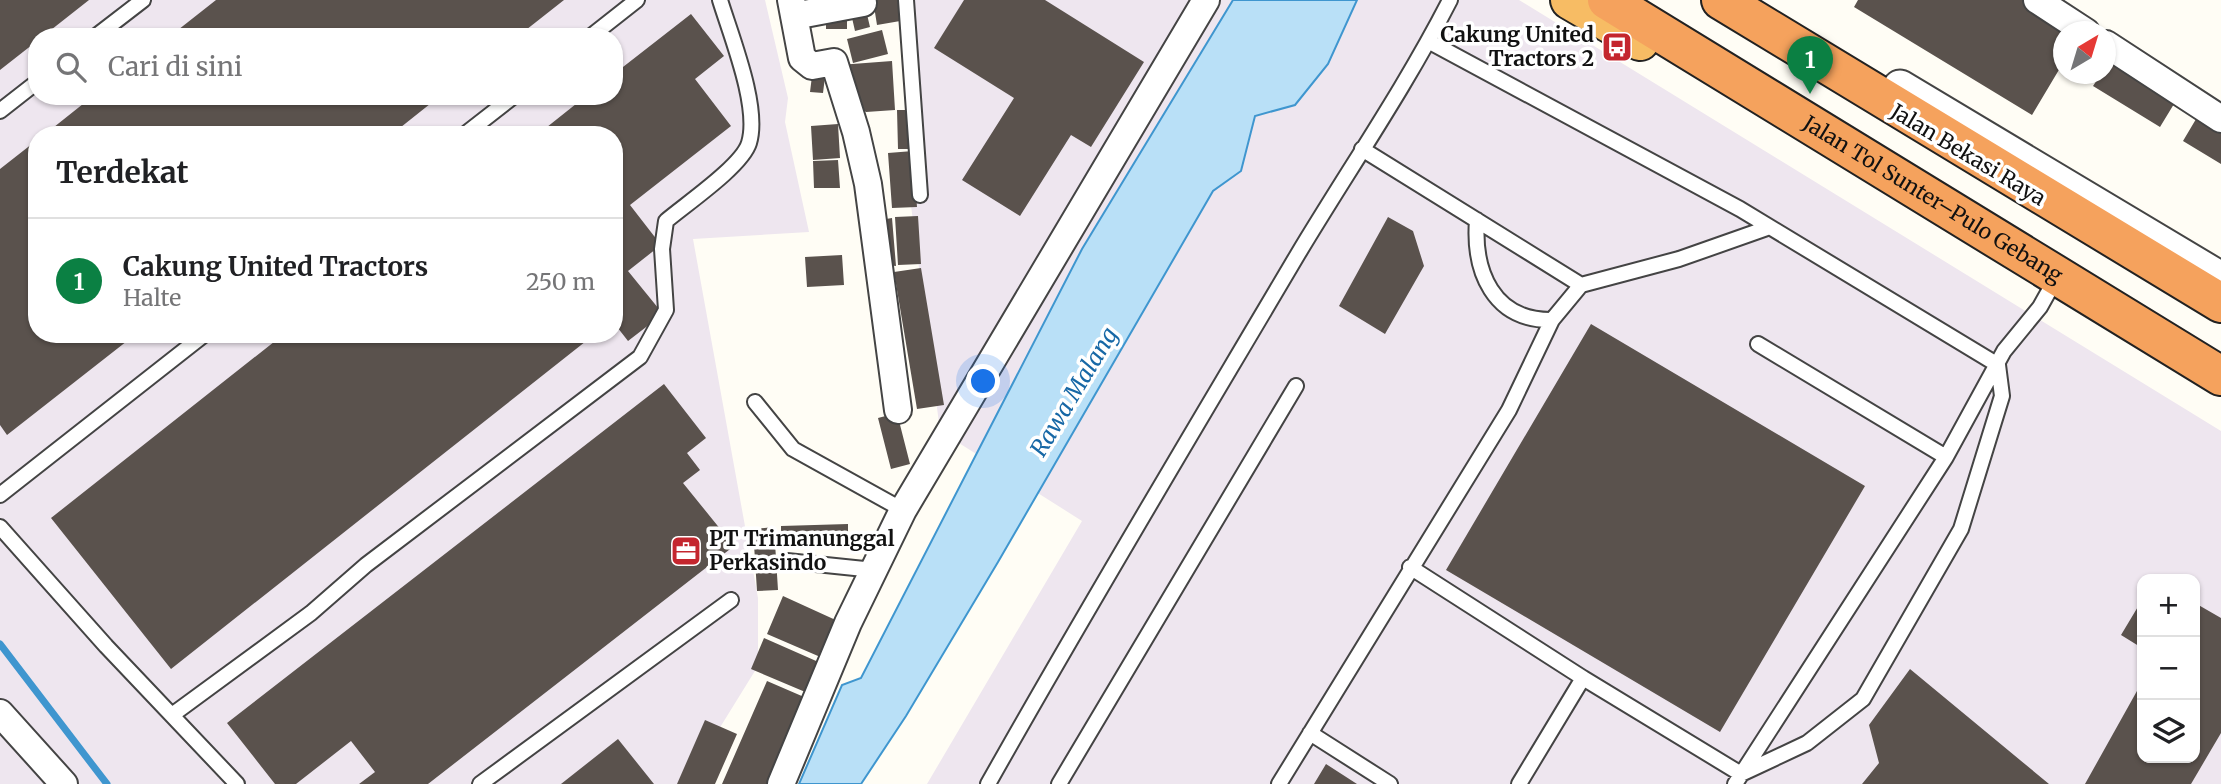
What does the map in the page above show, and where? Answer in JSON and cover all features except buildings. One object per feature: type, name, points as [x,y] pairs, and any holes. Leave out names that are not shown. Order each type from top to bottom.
[{"type":"highway","points":[[1570,0],[1985,239],[2221,383]]},
{"type":"highway","name":"Jalan Tol Sunter–Pulo Gebang","points":[[1607,0],[2221,376]]},
{"type":"highway","name":"Jalan Bekasi Raya","points":[[1715,0],[2221,310]]},
{"type":"highway","points":[[1721,0],[2221,303]]},
{"type":"highway","points":[[1658,32],[1810,104],[1871,138],[2221,355]]},
{"type":"street","points":[[781,784],[848,622],[903,510],[1206,0]]},
{"type":"street","name":"Jalan Bekasi Raya","points":[[1753,0],[2221,279]]},
{"type":"street","points":[[2037,0],[2069,21]]},
{"type":"street","points":[[863,3],[793,8],[802,58],[812,66],[834,62],[856,131],[868,184],[898,410]]},
{"type":"street","points":[[2116,51],[2221,119]]},
{"type":"street","points":[[0,713],[64,784]]},
{"type":"lane","points":[[107,28],[143,0]]},
{"type":"lane","points":[[601,28],[637,0]]},
{"type":"lane","points":[[172,715],[311,613],[366,565],[640,357],[666,310],[662,249],[666,221],[724,174],[749,144],[751,111],[720,0]]},
{"type":"lane","points":[[906,0],[920,195]]},
{"type":"lane","points":[[994,782],[1362,149],[1395,103],[1430,43],[1450,0]]},
{"type":"lane","points":[[1430,43],[1770,227],[1997,365],[2002,396],[1961,529],[1863,699],[1807,743],[1738,779]]},
{"type":"lane","points":[[0,111],[28,89]]},
{"type":"lane","points":[[476,126],[502,105]]},
{"type":"lane","points":[[1362,149],[1581,285]]},
{"type":"lane","points":[[1477,220],[1475,249],[1485,284],[1532,320],[1552,320]]},
{"type":"lane","points":[[1279,784],[1509,410],[1552,320],[1581,285],[1679,259],[1770,227]]},
{"type":"lane","points":[[1738,779],[1946,457],[1997,365],[2053,282]]},
{"type":"lane","points":[[0,495],[194,343]]},
{"type":"lane","points":[[1758,344],[1946,457]]},
{"type":"lane","points":[[1059,784],[1296,386]]},
{"type":"lane","points":[[755,402],[793,449],[903,510]]},
{"type":"lane","points":[[0,527],[237,784]]},
{"type":"lane","points":[[787,561],[874,570]]},
{"type":"lane","points":[[1410,567],[1738,779]]},
{"type":"lane","points":[[480,784],[731,600]]},
{"type":"lane","points":[[1519,784],[1583,678]]},
{"type":"lane","points":[[1310,733],[1390,784]]},
{"type":"shaded area","points":[[0,0],[765,0],[788,98],[785,122],[809,232],[693,239],[758,598],[758,666],[685,784],[0,784]]},
{"type":"shaded area","points":[[900,0],[1519,0],[2221,431],[2221,784],[927,784],[1082,521],[940,431],[909,190],[915,112]]},
{"type":"water","name":"Rawa Malang","points":[[1233,0],[1357,0],[1328,64],[1295,105],[1255,116],[1241,171],[1213,191],[998,562],[906,716],[861,784],[799,784],[842,685],[861,678],[1082,249]]},
{"type":"waterway","points":[[0,644],[107,784]]},
{"type":"place","name":"Cakung United Tractors 2","points":[[1617,47]]},
{"type":"place","name":"Cakung United Tractors","points":[[1810,94]]},
{"type":"place","name":"PT Trimanunggal Perkasindo","points":[[686,551]]}]
